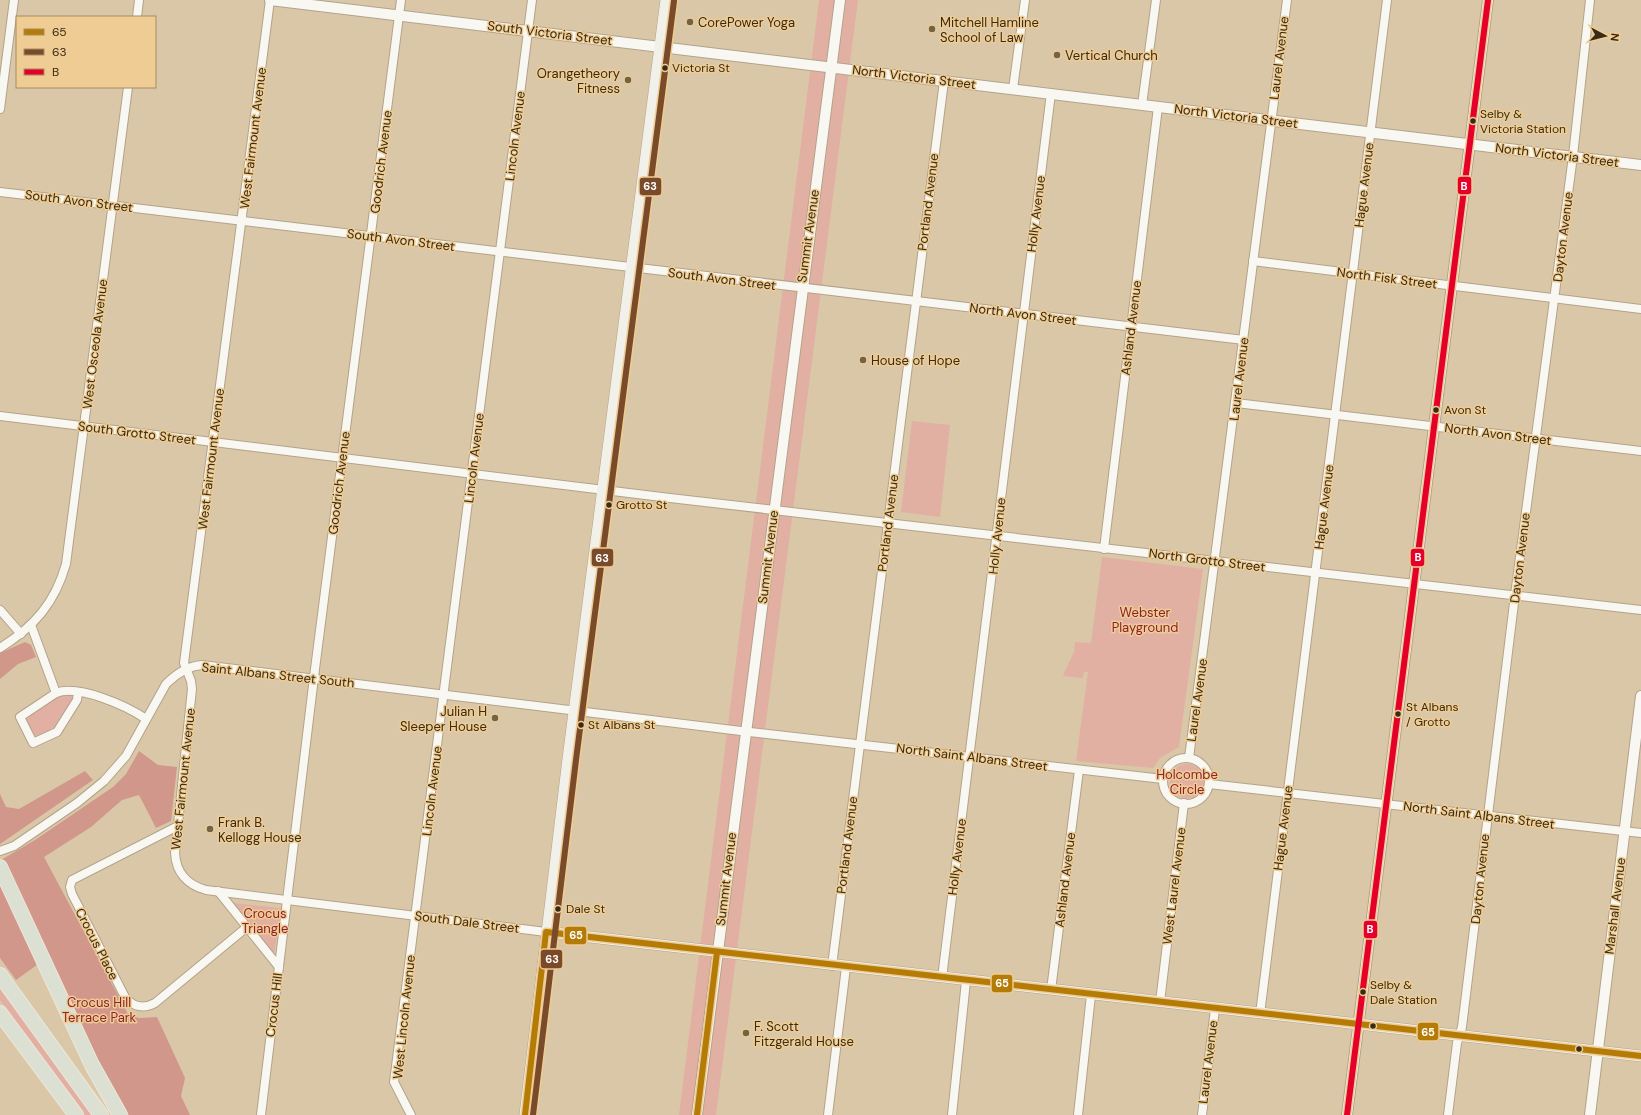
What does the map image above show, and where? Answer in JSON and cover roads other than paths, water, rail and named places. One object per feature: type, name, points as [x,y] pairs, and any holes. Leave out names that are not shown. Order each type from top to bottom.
[{"type":"highway","points":[[0,867],[92,1065],[120,1115]]},
{"type":"highway","points":[[0,975],[101,1115]]},
{"type":"highway","points":[[0,1013],[76,1115]]},
{"type":"highway","points":[[0,1027],[27,1060],[59,1091]]},
{"type":"main road","points":[[525,1115],[546,932],[666,0]]},
{"type":"main road","name":"South Dale Street","points":[[546,932],[832,966],[1641,1056]]},
{"type":"street","points":[[0,109],[14,0]]},
{"type":"street","points":[[137,16],[140,0]]},
{"type":"street","name":"South Victoria Street","points":[[270,0],[831,67]]},
{"type":"street","name":"West Fairmount Avenue","points":[[218,891],[199,888],[192,884],[181,873],[175,858],[192,689],[191,681],[184,663],[214,442],[270,0]]},
{"type":"street","name":"Goodrich Avenue","points":[[279,967],[314,678],[401,0]]},
{"type":"street","name":"Lincoln Avenue","points":[[416,916],[532,0]]},
{"type":"street","name":"Summit Avenue","points":[[697,1115],[745,731],[840,0]]},
{"type":"street","points":[[1013,89],[1025,0]]},
{"type":"street","points":[[1142,105],[1156,0]]},
{"type":"street","name":"Laurel Avenue","points":[[1189,758],[1287,0]]},
{"type":"street","name":"Hague Avenue","points":[[1260,1014],[1387,0]]},
{"type":"street","points":[[1347,1115],[1360,1025],[1488,0]]},
{"type":"street","name":"Dayton Avenue","points":[[1448,1115],[1457,1042],[1463,1019],[1535,438],[1555,298],[1573,156],[1590,0]]},
{"type":"street","name":"North Victoria Street","points":[[831,67],[1641,165]]},
{"type":"street","name":"Portland Avenue","points":[[832,966],[944,81]]},
{"type":"street","name":"West Osceola Avenue","points":[[0,648],[21,634],[51,601],[62,580],[66,564],[128,88]]},
{"type":"street","name":"Holly Avenue","points":[[942,978],[1023,314],[1052,93]]},
{"type":"street","name":"Ashland Avenue","points":[[1104,548],[1158,107]]},
{"type":"street","name":"South Avon Street","points":[[0,192],[802,288]]},
{"type":"street","name":"North Fisk Street","points":[[1253,261],[1641,308]]},
{"type":"street","name":"North Avon Street","points":[[802,288],[1244,340]]},
{"type":"street","name":"North Avon Street","points":[[1236,403],[1641,451]]},
{"type":"street","name":"South Grotto Street","points":[[0,416],[774,510]]},
{"type":"street","name":"North Grotto Street","points":[[774,510],[1641,610]]},
{"type":"street","points":[[0,610],[21,634]]},
{"type":"street","points":[[31,624],[56,693]]},
{"type":"street","name":"Saint Albans Street South","points":[[0,851],[14,846],[77,803],[104,781],[126,756],[166,684],[174,676],[186,670],[202,666],[314,678],[575,710]]},
{"type":"street","points":[[78,692],[77,700],[57,732],[33,743],[20,718],[62,690],[78,692],[99,698],[135,712],[146,719]]},
{"type":"street","name":"Marshall Avenue","points":[[1590,1115],[1641,696]]},
{"type":"street","name":"North Saint Albans Street","points":[[575,710],[1163,779]]},
{"type":"street","points":[[1182,758],[1189,758],[1204,767],[1208,775],[1209,784],[1206,793],[1196,802],[1184,803],[1169,797],[1164,790],[1163,779],[1169,765],[1182,758]]},
{"type":"street","name":"Ashland Avenue","points":[[1051,990],[1079,770]]},
{"type":"street","name":"North Saint Albans Street","points":[[1209,784],[1641,833]]},
{"type":"street","name":"West Laurel Avenue","points":[[1160,1002],[1184,803]]},
{"type":"street","name":"Crocus Place","points":[[178,826],[78,875],[72,880],[70,887],[72,894],[125,997],[138,1006],[148,1006],[155,1002],[247,927]]},
{"type":"street","name":"South Dale Street","points":[[218,891],[546,932]]},
{"type":"street","name":"Crocus Hill","points":[[218,891],[279,967],[261,1115]]},
{"type":"street","name":"West Lincoln Avenue","points":[[411,1115],[394,1082],[416,916]]},
{"type":"street","points":[[828,1115],[846,967]]},
{"type":"street","points":[[952,1115],[966,981]]},
{"type":"street","points":[[1078,1115],[1091,995]]},
{"type":"street","name":"Laurel Avenue","points":[[1202,1115],[1214,1009]]},
{"type":"place","name":"CorePower Yoga","points":[[690,22]]},
{"type":"place","name":"Mitchell Hamline School of Law","points":[[932,29]]},
{"type":"place","name":"Vertical Church","points":[[1057,55]]},
{"type":"place","name":"Victoria St","points":[[665,68]]},
{"type":"place","name":"Orangetheory Fitness","points":[[628,80]]},
{"type":"place","name":"Selby & Victoria Station","points":[[1473,121]]},
{"type":"place","name":"House of Hope","points":[[863,360]]},
{"type":"place","name":"Avon St","points":[[1436,410]]},
{"type":"place","name":"Grotto St","points":[[609,505]]},
{"type":"place","name":"St Albans / Grotto","points":[[1398,714]]},
{"type":"place","name":"Julian H Sleeper House","points":[[495,718]]},
{"type":"place","name":"St Albans St","points":[[581,725]]},
{"type":"place","name":"Frank B. Kellogg House","points":[[210,829]]},
{"type":"place","name":"Dale St","points":[[558,909]]},
{"type":"place","name":"Selby & Dale Station","points":[[1363,992]]},
{"type":"place","name":"F. Scott Fitzgerald House","points":[[746,1033]]},
{"type":"park label","name":"Webster Playground","points":[[1145,620]]},
{"type":"park label","name":"Holcombe Circle","points":[[1187,782]]},
{"type":"park label","name":"Crocus Triangle","points":[[265,920]]},
{"type":"park label","name":"Crocus Hill Terrace Park","points":[[99,1010]]}]
